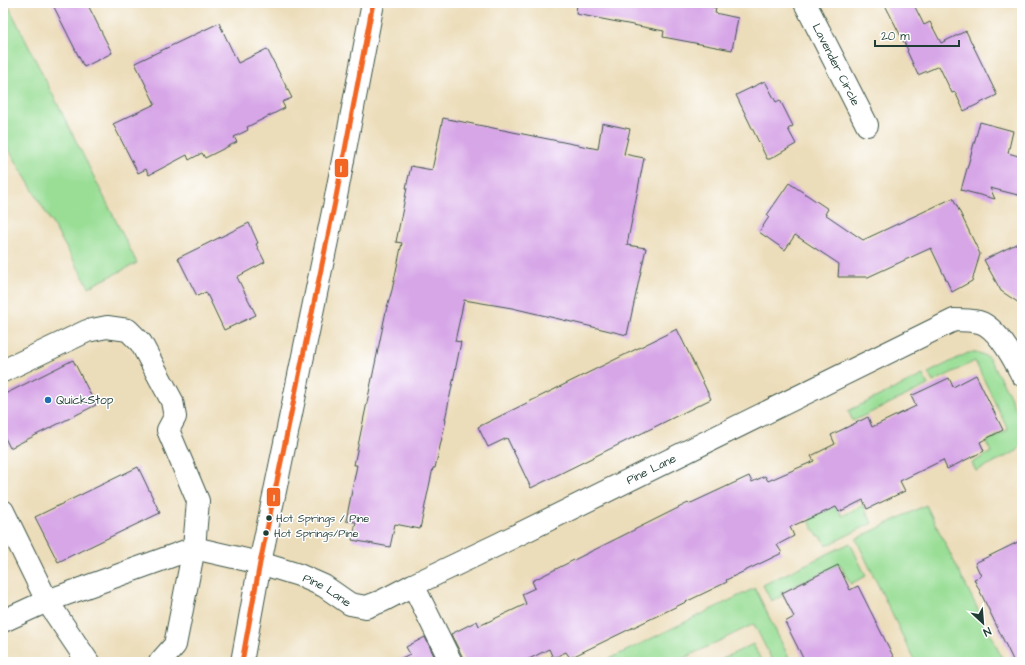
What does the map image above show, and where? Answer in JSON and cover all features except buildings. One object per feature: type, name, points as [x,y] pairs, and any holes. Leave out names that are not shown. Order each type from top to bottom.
[{"type":"street","points":[[242,662],[260,563],[335,202],[372,3]]},
{"type":"street","name":"Lavender Circle","points":[[805,3],[867,125]]},
{"type":"street","name":"Pine Lane","points":[[194,548],[260,563],[303,576],[324,586],[350,604],[366,607],[382,601],[954,320],[980,322],[994,331],[1015,361],[1022,375]]},
{"type":"street","points":[[3,371],[87,331],[107,327],[128,330],[141,342],[172,401],[175,417],[168,430],[198,501],[194,548],[175,645],[160,662]]},
{"type":"street","points":[[3,511],[47,602],[88,662]]},
{"type":"street","points":[[3,621],[47,602],[194,548]]},
{"type":"street","points":[[413,585],[451,662]]},
{"type":"green space","points":[[3,3],[7,3],[137,263],[89,287],[3,139]]},
{"type":"green space","points":[[968,353],[979,353],[988,357],[1007,390],[1022,424],[1022,444],[1017,451],[976,471],[972,463],[991,452],[986,442],[1008,430],[975,361],[933,382],[928,373]]},
{"type":"green space","points":[[923,375],[928,385],[853,421],[848,411]]},
{"type":"green space","points":[[863,505],[872,523],[826,546],[822,537],[817,535],[810,523],[812,517],[837,506],[842,516]]},
{"type":"green space","points":[[926,505],[1004,662],[915,662],[856,539]]},
{"type":"green space","points":[[850,543],[866,576],[850,584],[840,564],[781,592],[782,596],[771,601],[763,585]]},
{"type":"green space","points":[[755,588],[791,662],[773,662],[754,624],[676,662],[603,662]]},
{"type":"green space","points":[[753,644],[762,662],[716,662]]},
{"type":"transit line","name":"1","points":[[242,662],[260,563],[335,202],[373,3]]},
{"type":"place","name":"QuickStop","points":[[48,400]]},
{"type":"place","name":"Hot Springs / Pine","points":[[269,518]]},
{"type":"place","name":"Hot Springs/Pine","points":[[266,533]]}]
